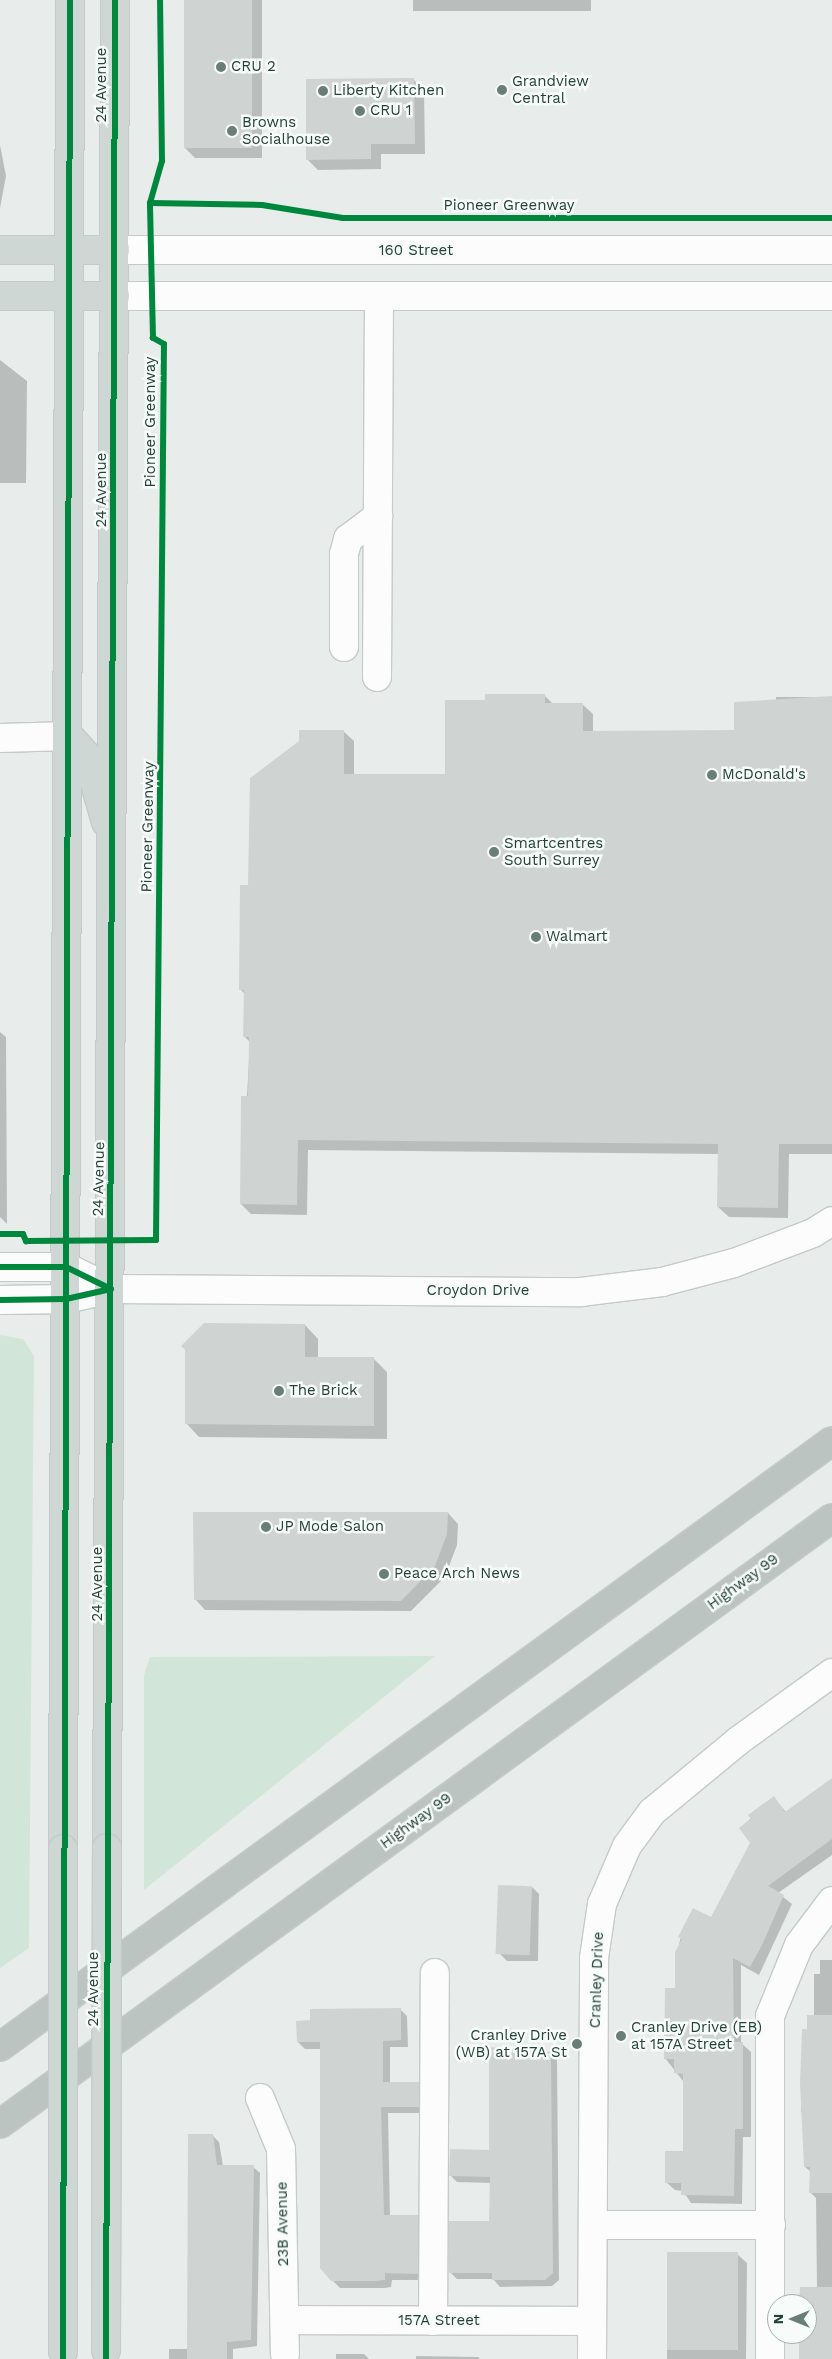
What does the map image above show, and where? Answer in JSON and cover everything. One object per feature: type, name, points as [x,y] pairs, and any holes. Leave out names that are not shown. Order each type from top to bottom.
[{"type":"highway","points":[[0,2046],[832,1442]]},
{"type":"highway","name":"Highway 99","points":[[0,2124],[832,1518]]},
{"type":"main road","name":"24 Avenue","points":[[63,2355],[63,1849],[69,736],[70,0]]},
{"type":"main road","name":"24 Avenue","points":[[106,2354],[115,0]]},
{"type":"main road","name":"160 Street","points":[[0,250],[115,250]]},
{"type":"main road","points":[[0,296],[115,296]]},
{"type":"main road","points":[[69,736],[87,756],[113,845]]},
{"type":"street","name":"160 Street","points":[[115,250],[832,250]]},
{"type":"street","points":[[115,296],[832,296]]},
{"type":"street","points":[[377,677],[379,296]]},
{"type":"street","points":[[344,647],[344,554],[348,539],[378,516]]},
{"type":"street","points":[[0,738],[69,736]]},
{"type":"street","name":"Croydon Drive","points":[[0,1300],[66,1300],[111,1289],[581,1292],[662,1282],[734,1263],[812,1233],[832,1221]]},
{"type":"street","name":"Croydon Drive","points":[[0,1267],[66,1267],[111,1289]]},
{"type":"street","name":"Cranley Drive","points":[[592,2359],[594,1958],[602,1904],[623,1854],[652,1812],[738,1741],[832,1673]]},
{"type":"street","points":[[770,2359],[770,2016],[799,1945],[832,1901]]},
{"type":"street","points":[[433,2321],[435,1973]]},
{"type":"street","name":"23B Avenue","points":[[260,2098],[281,2150],[286,2320],[285,2354]]},
{"type":"street","points":[[594,2226],[771,2225]]},
{"type":"street","name":"157A Street","points":[[286,2320],[592,2321]]},
{"type":"green space","points":[[0,1335],[23,1339],[34,1356],[29,1948],[0,1968]]},
{"type":"green space","points":[[435,1656],[144,1890],[144,1675],[150,1657]]},
{"type":"building","name":"CRU 2","points":[[184,0],[252,0],[252,148],[184,148]]},
{"type":"building","name":"CRU 1","points":[[414,78],[415,144],[371,144],[371,159],[306,160],[306,79]]},
{"type":"building","name":"Walmart","points":[[485,694],[545,694],[545,703],[583,703],[583,731],[734,730],[734,702],[832,696],[832,1144],[779,1144],[778,1208],[717,1207],[718,1144],[298,1140],[297,1205],[240,1204],[241,1096],[248,1096],[249,1037],[243,1037],[244,990],[239,990],[240,885],[248,885],[250,778],[299,741],[299,730],[344,730],[344,774],[445,774],[445,700],[485,700]]},
{"type":"building","name":"The Brick","points":[[204,1323],[305,1324],[305,1357],[374,1357],[374,1426],[185,1424],[185,1350],[181,1346]]},
{"type":"building","points":[[193,1512],[448,1512],[447,1534],[435,1566],[401,1601],[194,1600]]},
{"type":"building","points":[[832,1778],[832,1839],[768,1886],[784,1895],[762,1945],[750,1967],[733,1958],[734,2042],[743,2042],[743,2129],[735,2129],[734,2196],[681,2195],[681,2183],[665,2183],[665,2151],[683,2151],[683,2074],[674,2073],[674,2059],[664,2059],[665,1988],[675,1988],[675,1952],[682,1939],[678,1937],[693,1908],[711,1917],[750,1843],[739,1828],[751,1819],[748,1815],[774,1796],[785,1812]]},
{"type":"building","points":[[498,1885],[532,1886],[530,1955],[496,1954]]},
{"type":"building","points":[[401,2008],[401,2040],[383,2041],[383,2082],[419,2082],[419,2107],[381,2107],[384,2215],[418,2215],[418,2274],[385,2273],[385,2280],[331,2281],[320,2268],[320,2042],[297,2042],[296,2021],[310,2020],[310,2009]]},
{"type":"building","points":[[807,2015],[832,2015],[832,2193],[809,2193],[810,2167],[804,2167],[800,2083],[802,2029],[807,2029]]},
{"type":"building","points":[[489,2047],[551,2052],[553,2273],[545,2280],[492,2280],[492,2273],[449,2273],[449,2221],[489,2221],[490,2177],[449,2176],[450,2149],[489,2150]]},
{"type":"building","points":[[188,2134],[213,2134],[217,2165],[254,2165],[251,2340],[227,2342],[227,2359],[187,2359]]},
{"type":"building","points":[[667,2252],[738,2252],[738,2350],[667,2350]]},
{"type":"building","points":[[800,2287],[832,2287],[832,2359],[799,2359],[799,2344],[817,2344],[817,2294],[800,2294]]},
{"type":"cycle path","points":[[63,2359],[70,0]]},
{"type":"cycle path","points":[[106,2359],[115,0]]},
{"type":"cycle path","name":"Pioneer Greenway","points":[[0,1234],[23,1234],[26,1241],[156,1240],[164,344],[153,338],[150,203],[162,161],[160,0]]},
{"type":"cycle path","name":"Pioneer Greenway","points":[[150,203],[262,205],[343,218],[832,218]]},
{"type":"cycle path","points":[[0,1267],[66,1267],[111,1289]]},
{"type":"cycle path","points":[[0,1300],[66,1299],[111,1289]]},
{"type":"place","name":"CRU 2","points":[[221,67]]},
{"type":"place","name":"Grandview Central","points":[[502,90]]},
{"type":"place","name":"Liberty Kitchen","points":[[323,91]]},
{"type":"place","name":"CRU 1","points":[[360,111]]},
{"type":"place","name":"Browns Socialhouse","points":[[232,131]]},
{"type":"place","name":"McDonald's","points":[[712,775]]},
{"type":"place","name":"Smartcentres South Surrey","points":[[494,852]]},
{"type":"place","name":"Walmart","points":[[536,937]]},
{"type":"place","name":"The Brick","points":[[279,1391]]},
{"type":"place","name":"JP Mode Salon","points":[[266,1527]]},
{"type":"place","name":"Peace Arch News","points":[[384,1574]]},
{"type":"place","name":"Cranley Drive (EB) at 157A Street","points":[[621,2036]]},
{"type":"place","name":"Cranley Drive (WB) at 157A St","points":[[577,2044]]}]
